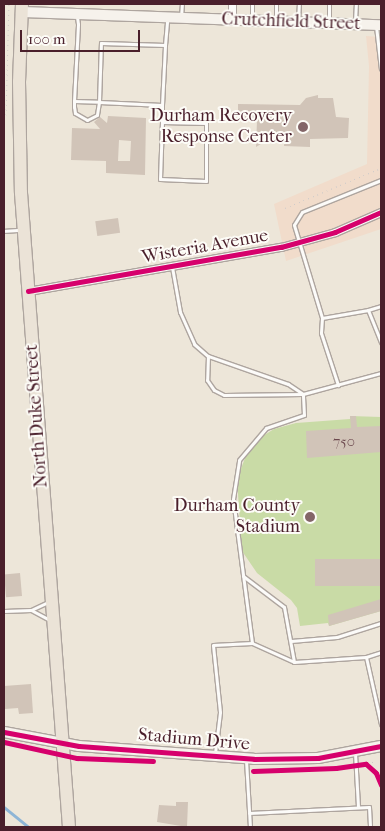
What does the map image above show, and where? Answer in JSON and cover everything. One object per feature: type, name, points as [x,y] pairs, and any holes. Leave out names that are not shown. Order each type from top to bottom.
[{"type":"highway","name":"North Duke Street","points":[[22,8],[19,141],[23,230],[69,827]]},
{"type":"street","points":[[232,4],[232,20]]},
{"type":"street","name":"Crutchfield Street","points":[[22,8],[77,14],[379,25]]},
{"type":"street","name":"Wisteria Avenue","points":[[28,291],[172,267],[298,243],[381,212]]},
{"type":"street","name":"Stadium Drive","points":[[4,732],[62,744],[246,759],[286,760],[355,753],[381,746]]},
{"type":"lane","points":[[182,4],[182,18]]},
{"type":"lane","points":[[252,4],[252,20]]},
{"type":"lane","points":[[276,4],[276,21]]},
{"type":"lane","points":[[298,22],[299,4]]},
{"type":"lane","points":[[329,4],[329,23]]},
{"type":"lane","points":[[356,4],[356,24]]},
{"type":"lane","points":[[77,14],[74,101],[77,117],[87,120],[97,115],[101,43],[165,45]]},
{"type":"lane","points":[[162,122],[206,123],[206,181],[160,179],[162,105],[167,17]]},
{"type":"lane","points":[[379,25],[381,69]]},
{"type":"lane","points":[[74,101],[162,105]]},
{"type":"lane","points":[[338,385],[321,333],[322,318],[294,225],[302,212],[381,180]]},
{"type":"lane","points":[[4,231],[23,230]]},
{"type":"lane","points":[[172,267],[180,312],[194,344],[208,356],[288,384],[303,394]]},
{"type":"lane","points":[[322,318],[381,306]]},
{"type":"lane","points":[[368,310],[381,343]]},
{"type":"lane","points":[[208,356],[207,380],[214,390],[224,395],[303,394],[381,373]]},
{"type":"lane","points":[[252,644],[232,499],[239,460],[266,428],[304,415],[303,394]]},
{"type":"lane","points":[[243,576],[284,607],[294,662]]},
{"type":"lane","points":[[4,611],[30,610],[51,601]]},
{"type":"lane","points":[[30,610],[52,621]]},
{"type":"lane","points":[[291,641],[337,637],[381,624]]},
{"type":"lane","points":[[215,756],[220,712],[213,646],[252,644],[294,662],[366,657],[381,652]]},
{"type":"lane","points":[[366,657],[381,724]]},
{"type":"lane","points":[[355,753],[358,807]]},
{"type":"lane","points":[[246,759],[250,827]]},
{"type":"lane","points":[[249,813],[369,807],[370,827]]},
{"type":"path","points":[[6,115],[9,4]]},
{"type":"path","points":[[285,208],[381,168]]},
{"type":"path","points":[[373,757],[372,767],[376,773]]},
{"type":"path","points":[[357,765],[372,767]]},
{"type":"shaded area","points":[[366,36],[381,37],[381,229],[286,261],[274,204],[367,164],[369,66]]},
{"type":"green space","name":"Durham County Stadium","points":[[350,416],[381,417],[381,611],[329,626],[328,623],[300,626],[297,608],[291,600],[257,573],[242,551],[237,479],[247,453],[258,439],[274,429],[296,423],[350,419]]},
{"type":"building","name":"Durham Recovery Response Center","points":[[318,95],[318,98],[333,98],[336,117],[349,118],[348,138],[310,139],[310,147],[284,146],[285,135],[275,135],[256,147],[257,120],[238,119],[238,104],[300,105],[306,98]]},
{"type":"building","points":[[108,116],[146,118],[145,175],[106,173],[106,161],[71,160],[72,128],[100,129],[94,122],[100,117],[107,123]],"holes":[[[119,140],[131,141],[130,161],[118,161]]]},
{"type":"building","points":[[118,218],[120,233],[97,236],[95,221]]},
{"type":"building","points":[[350,416],[356,416],[357,427],[381,426],[381,452],[307,458],[306,431],[351,428]]},
{"type":"building","points":[[315,559],[381,559],[381,586],[315,586]]},
{"type":"building","points":[[20,573],[22,596],[6,597],[4,574]]},
{"type":"building","points":[[381,599],[381,611],[329,626],[328,615]]},
{"type":"building","points":[[31,684],[33,713],[19,714],[18,708],[5,709],[4,686]]},
{"type":"building","points":[[176,802],[188,802],[187,827],[157,822],[159,805],[176,806]]},
{"type":"waterway","points":[[4,807],[29,827]]},
{"type":"cycle path","points":[[28,291],[281,247],[335,232],[381,212]]},
{"type":"cycle path","points":[[4,732],[79,746],[254,759],[318,758],[381,746]]},
{"type":"cycle path","points":[[4,742],[77,758],[153,761]]},
{"type":"cycle path","points":[[253,771],[336,768],[366,764],[376,773],[381,785]]},
{"type":"place","name":"Durham Recovery Response Center","points":[[303,127]]},
{"type":"place","name":"Durham County Stadium","points":[[310,517]]}]
